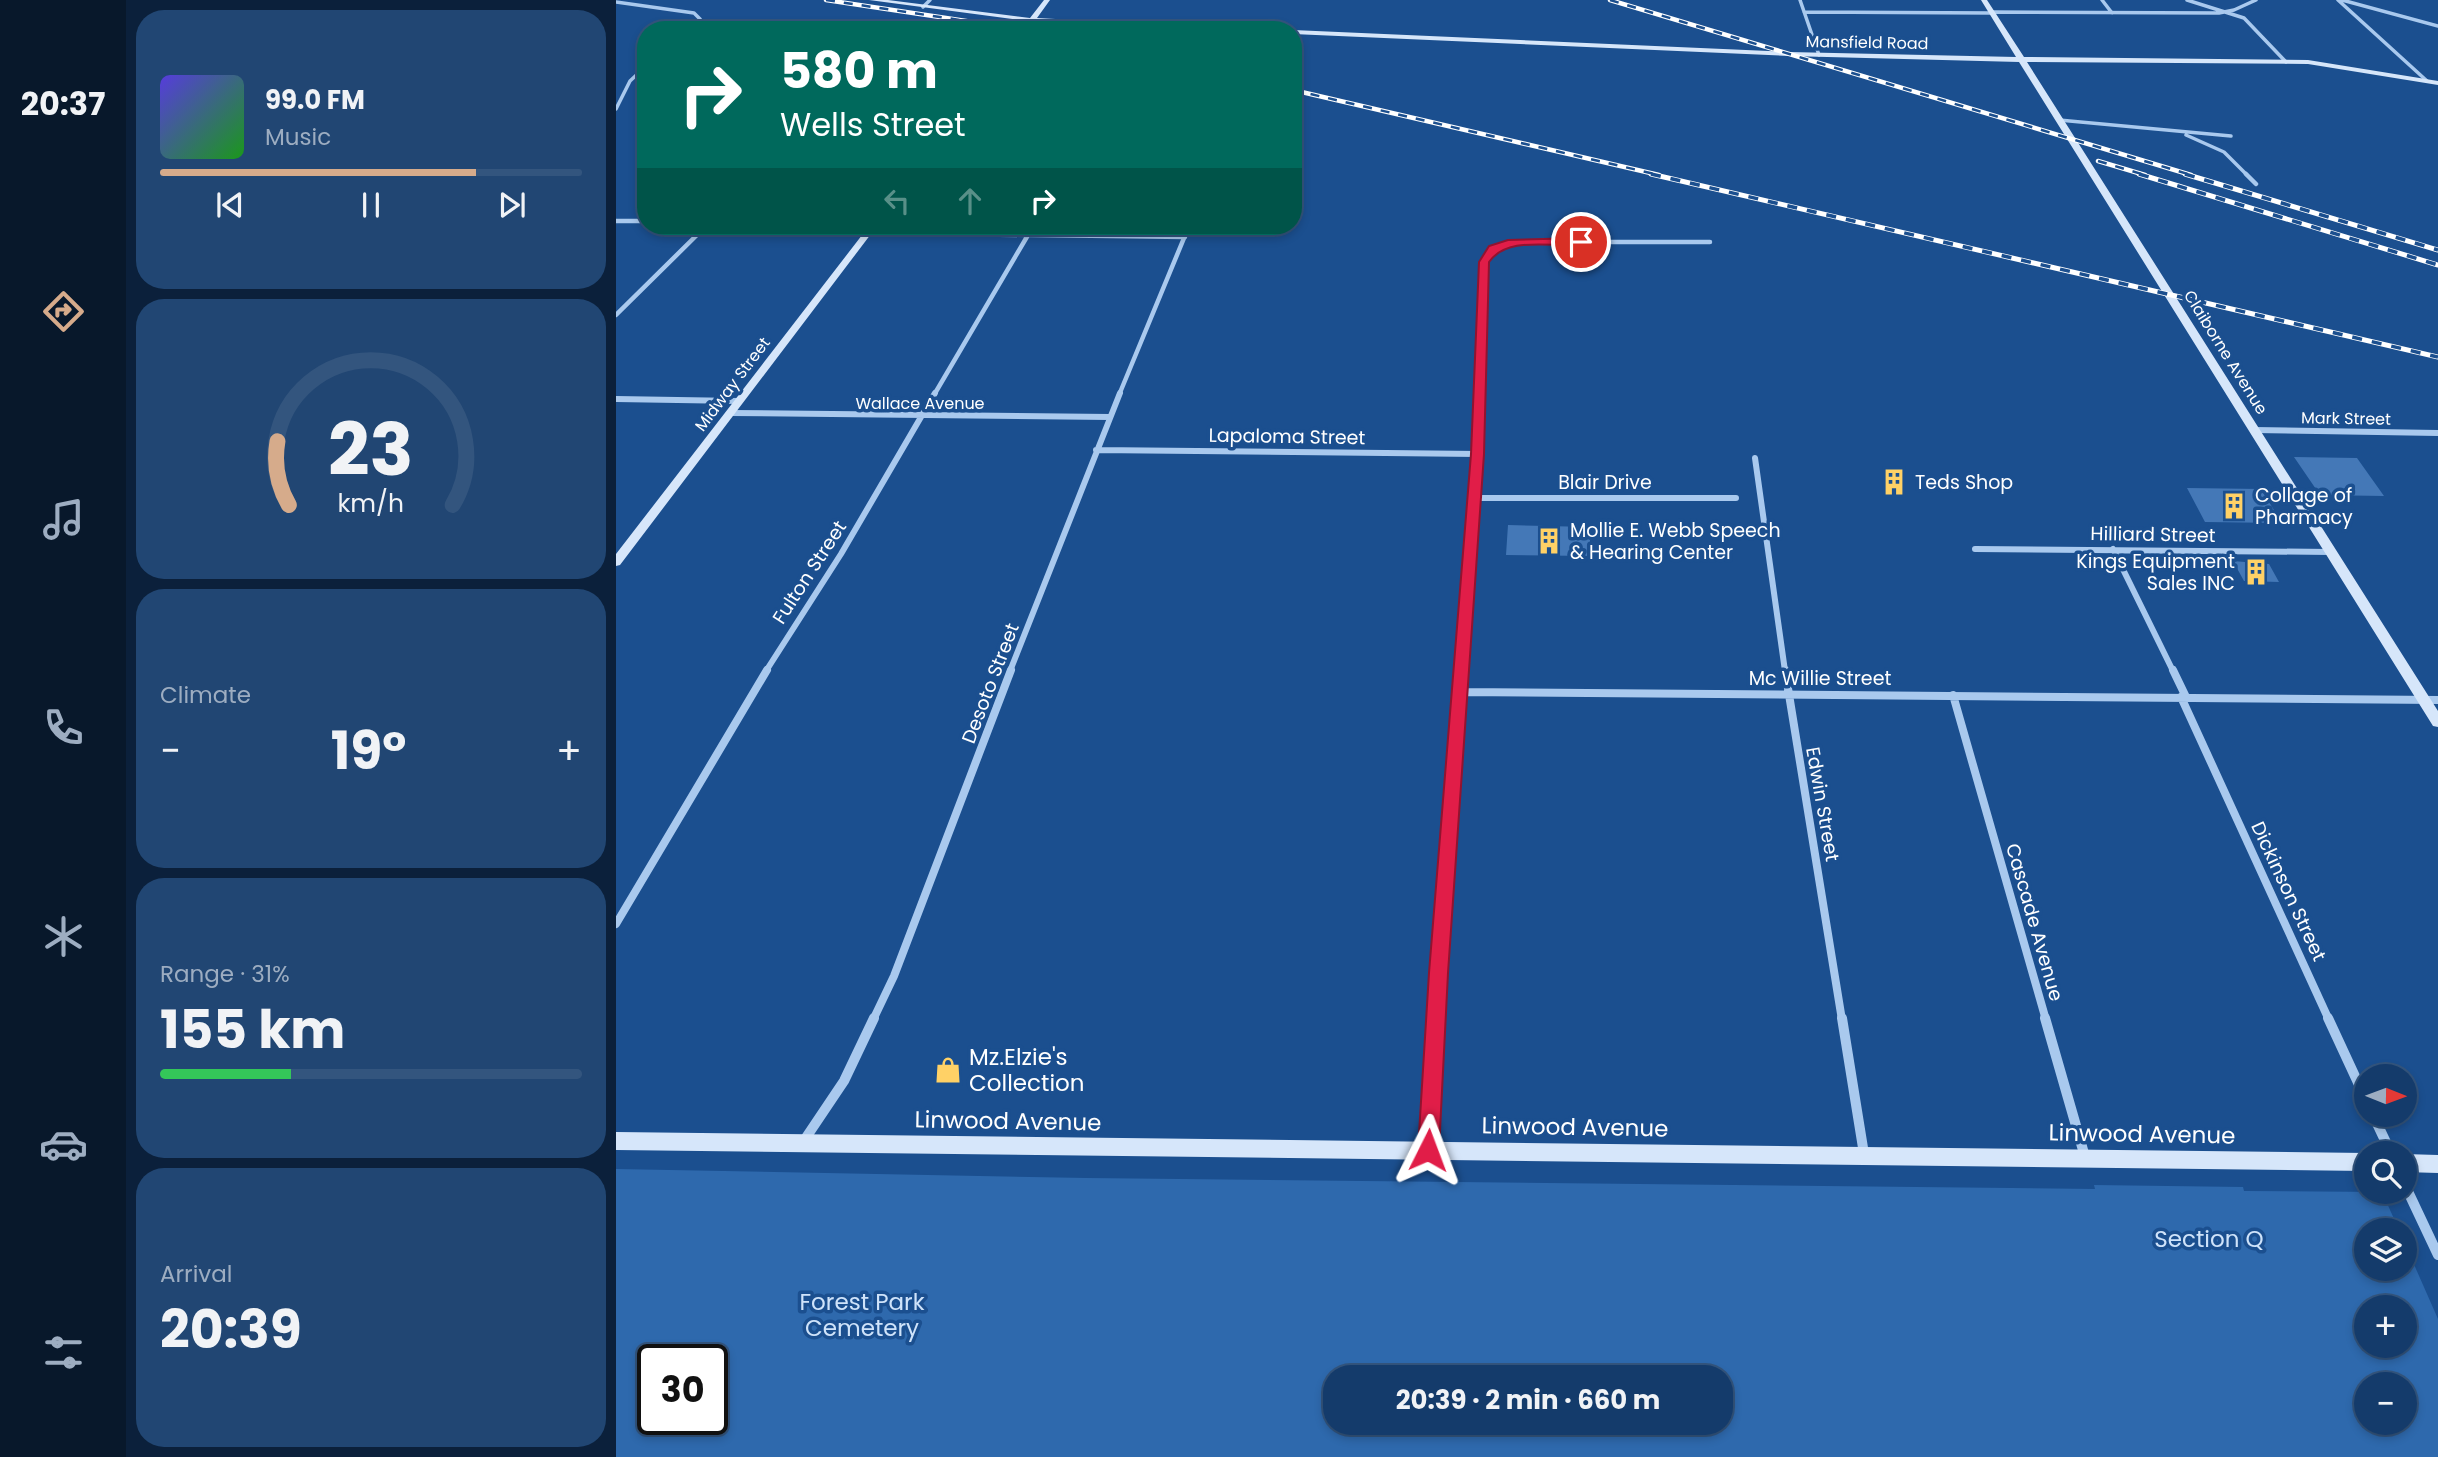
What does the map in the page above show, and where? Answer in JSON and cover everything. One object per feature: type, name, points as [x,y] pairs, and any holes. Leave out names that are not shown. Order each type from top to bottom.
[{"type":"main road","points":[[872,0],[1033,18],[1085,21]]},
{"type":"main road","points":[[1031,21],[1047,0]]},
{"type":"main road","name":"Claiborne Avenue","points":[[1984,0],[2331,552],[2431,700],[2438,722]]},
{"type":"main road","name":"Mansfield Road","points":[[1302,32],[1819,55],[2286,62],[2327,64],[2438,83]]},
{"type":"main road","name":"Midway Street","points":[[616,562],[867,235]]},
{"type":"main road","name":"Linwood Avenue","points":[[616,1141],[2354,1162]]},
{"type":"main road","points":[[2417,1163],[2438,1164]]},
{"type":"street","points":[[923,7],[930,0]]},
{"type":"street","points":[[1800,0],[1819,55]]},
{"type":"street","points":[[2102,0],[2112,13]]},
{"type":"street","points":[[2187,0],[2227,12],[2248,22],[2286,62]]},
{"type":"street","points":[[1804,12],[2227,12],[2256,0]]},
{"type":"street","points":[[2340,0],[2438,26]]},
{"type":"street","points":[[2340,0],[2427,81]]},
{"type":"street","points":[[617,3],[694,13],[699,17],[698,21]]},
{"type":"street","points":[[616,109],[630,81],[637,74]]},
{"type":"street","points":[[2059,120],[2231,136]]},
{"type":"street","points":[[2179,131],[2224,152],[2256,184]]},
{"type":"street","points":[[616,221],[637,221]]},
{"type":"street","points":[[616,315],[697,235]]},
{"type":"street","points":[[1028,235],[1185,237]]},
{"type":"street","name":"Fulton Street","points":[[616,924],[783,643],[841,554],[1028,235]]},
{"type":"street","name":"Desoto Street","points":[[803,1143],[844,1082],[894,976],[1096,450],[1185,237]]},
{"type":"street","points":[[1428,1150],[1478,454],[1484,262],[1493,249],[1508,243],[1530,241],[1710,242]]},
{"type":"street","points":[[616,399],[739,401]]},
{"type":"street","name":"Wallace Avenue","points":[[730,413],[1110,417]]},
{"type":"street","name":"Mark Street","points":[[2254,430],[2438,433]]},
{"type":"street","name":"Lapaloma Street","points":[[1096,450],[1478,454]]},
{"type":"street","name":"Edwin Street","points":[[1755,458],[1788,693],[1864,1155]]},
{"type":"street","name":"Blair Drive","points":[[1474,498],[1736,498]]},
{"type":"street","name":"Hilliard Street","points":[[1975,549],[2331,552]]},
{"type":"street","name":"Dickinson Street","points":[[2113,549],[2354,1074]]},
{"type":"street","name":"Mc Willie Street","points":[[1459,692],[2431,700]]},
{"type":"street","name":"Cascade Avenue","points":[[1953,695],[2085,1158]]},
{"type":"street","points":[[2414,1204],[2438,1255]]},
{"type":"green space","name":"Forest Park Cemetery","points":[[616,1169],[1087,1178],[2095,1189],[2094,1185],[2354,1192],[2354,1204],[2387,1204],[2394,1218],[2354,1218],[2354,1281],[2417,1281],[2417,1271],[2438,1319],[2438,1457],[616,1457]]},
{"type":"building","points":[[2294,457],[2357,458],[2384,496],[2320,495]]},
{"type":"building","name":"Teds Shop","points":[[1884,474],[1899,474],[1904,490],[1889,490]]},
{"type":"building","name":"Collage of Pharmacy","points":[[2187,488],[2261,489],[2282,523],[2205,522]]},
{"type":"building","name":"Mollie E. Webb Speech & Hearing Center","points":[[1508,525],[1590,527],[1590,556],[1506,555]]},
{"type":"building","name":"Kings Equipment Sales INC","points":[[2233,561],[2269,564],[2279,582],[2244,581]]},
{"type":"railway","points":[[826,0],[967,21]]},
{"type":"railway","points":[[1610,0],[2191,175]]},
{"type":"railway","points":[[1302,92],[1659,175]]},
{"type":"railway","points":[[2098,161],[2145,175]]},
{"type":"railway","points":[[1651,174],[2438,357]]},
{"type":"railway","points":[[2139,174],[2438,265]]},
{"type":"railway","points":[[2185,174],[2438,250]]},
{"type":"place","name":"Teds Shop","points":[[1894,482]]},
{"type":"place","name":"Collage of Pharmacy","points":[[2234,506]]},
{"type":"place","name":"Mollie E. Webb Speech & Hearing Center","points":[[1549,541]]},
{"type":"place","name":"Kings Equipment Sales INC","points":[[2256,572]]},
{"type":"place","name":"Mz.Elzie's Collection","points":[[948,1070]]},
{"type":"route","points":[[1428,1150],[1438,973],[1478,454],[1484,262],[1486,255],[1493,249],[1508,243],[1581,242]]},
{"type":"park label","name":"Section Q","points":[[2209,1239]]}]
